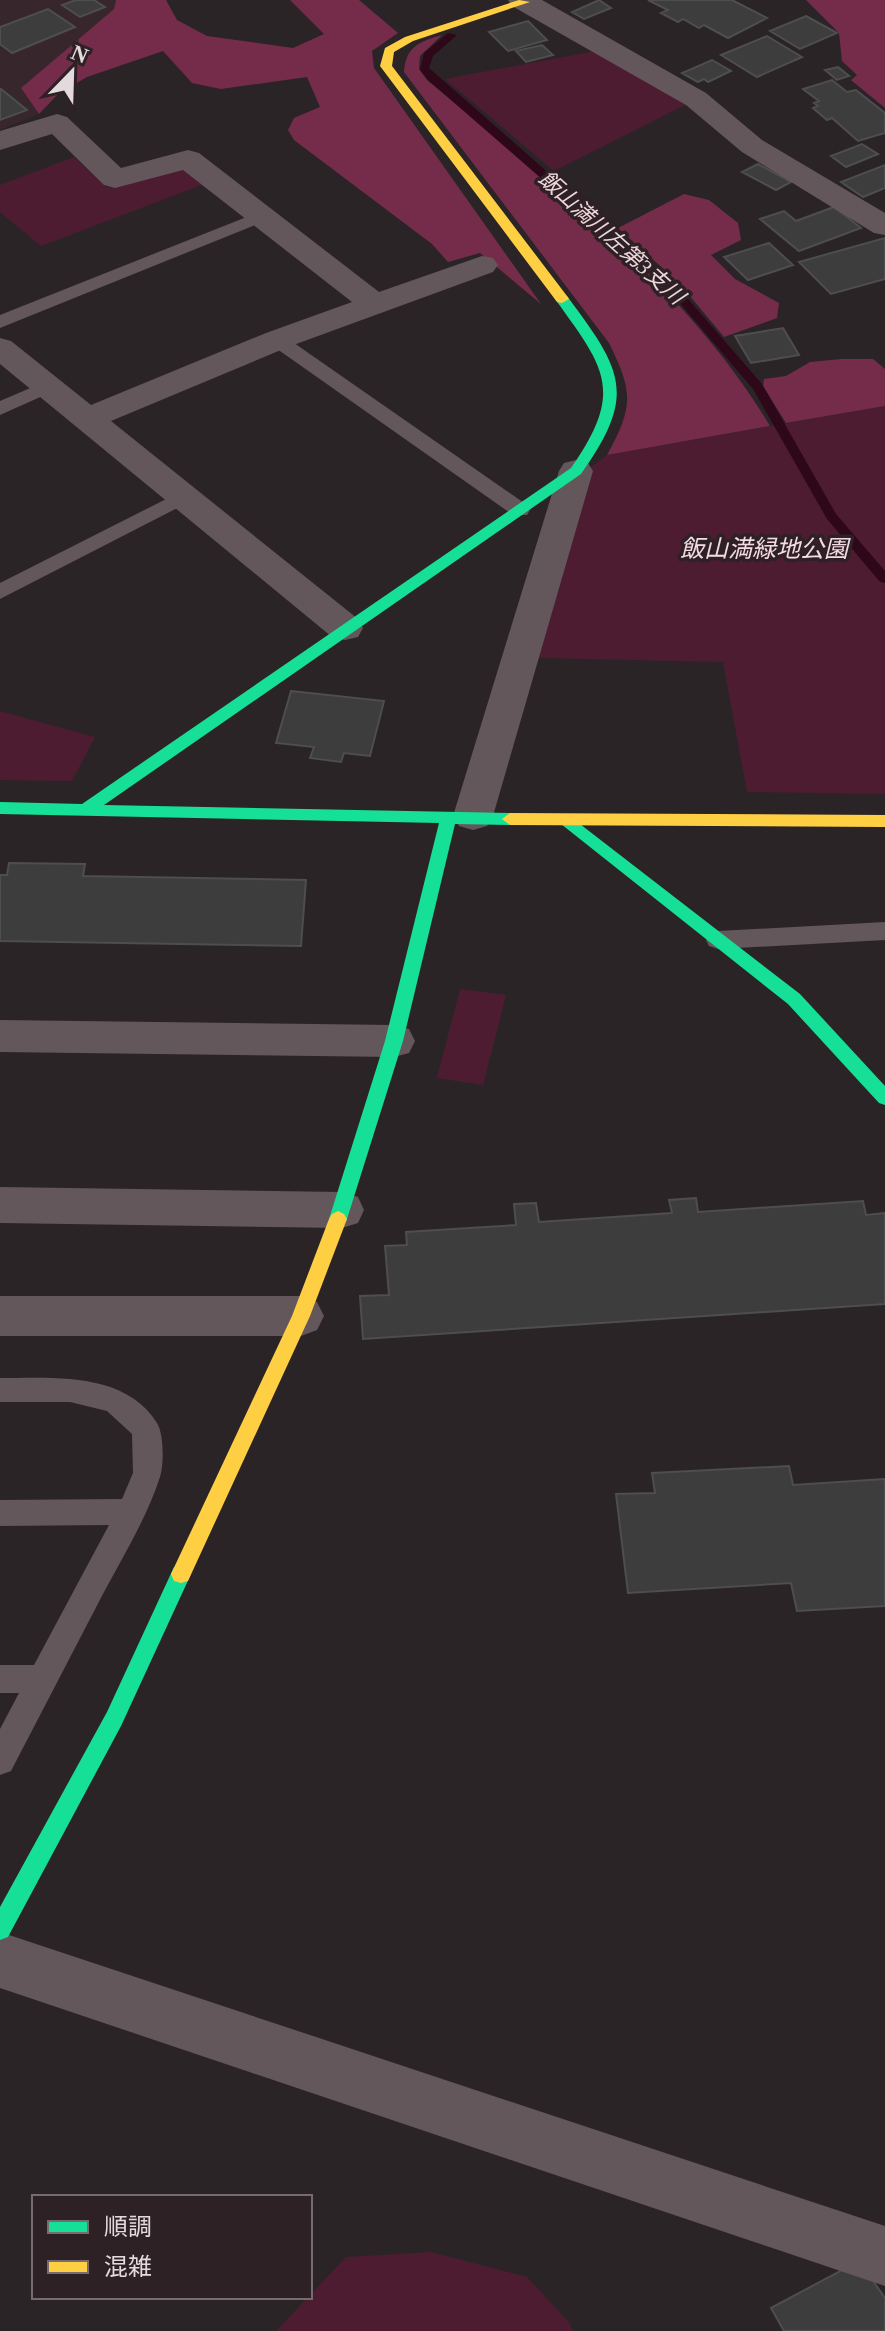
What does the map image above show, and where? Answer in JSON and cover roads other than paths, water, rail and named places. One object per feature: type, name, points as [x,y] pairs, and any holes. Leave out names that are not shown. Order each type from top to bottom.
[{"type":"street","points":[[86,809],[576,471],[601,441],[613,409],[613,380],[606,360],[386,66],[389,50],[409,39],[523,1],[696,99],[752,146],[885,226]]},
{"type":"street","points":[[0,141],[57,123],[115,179],[188,159],[374,303]]},
{"type":"street","points":[[89,418],[277,340],[482,265]]},
{"type":"street","points":[[0,348],[345,628]]},
{"type":"street","points":[[0,1929],[114,1719],[301,1316],[342,1210],[461,816],[576,471]]},
{"type":"street","points":[[0,808],[567,820],[885,821]]},
{"type":"street","points":[[567,820],[794,999],[885,1098]]},
{"type":"street","points":[[0,1036],[394,1041]]},
{"type":"street","points":[[0,1205],[342,1210]]},
{"type":"street","points":[[0,1316],[301,1316]]},
{"type":"street","points":[[0,1960],[885,2256]]},
{"type":"lane","points":[[0,322],[259,217]]},
{"type":"lane","points":[[277,340],[520,510]]},
{"type":"lane","points":[[0,409],[49,386]]},
{"type":"lane","points":[[0,592],[184,496]]},
{"type":"lane","points":[[718,940],[885,931]]},
{"type":"lane","points":[[0,1390],[70,1390],[115,1401],[146,1429],[147,1473],[131,1512],[0,1760]]},
{"type":"lane","points":[[0,1513],[131,1512]]},
{"type":"lane","points":[[0,1679],[44,1679]]},
{"type":"waterway","name":"飯山満川左第3支川","points":[[452,35],[428,55],[424,68],[671,286],[758,387],[831,516],[885,579]]},
{"type":"park label","name":"飯山満緑地公園","points":[[764,549]]}]
